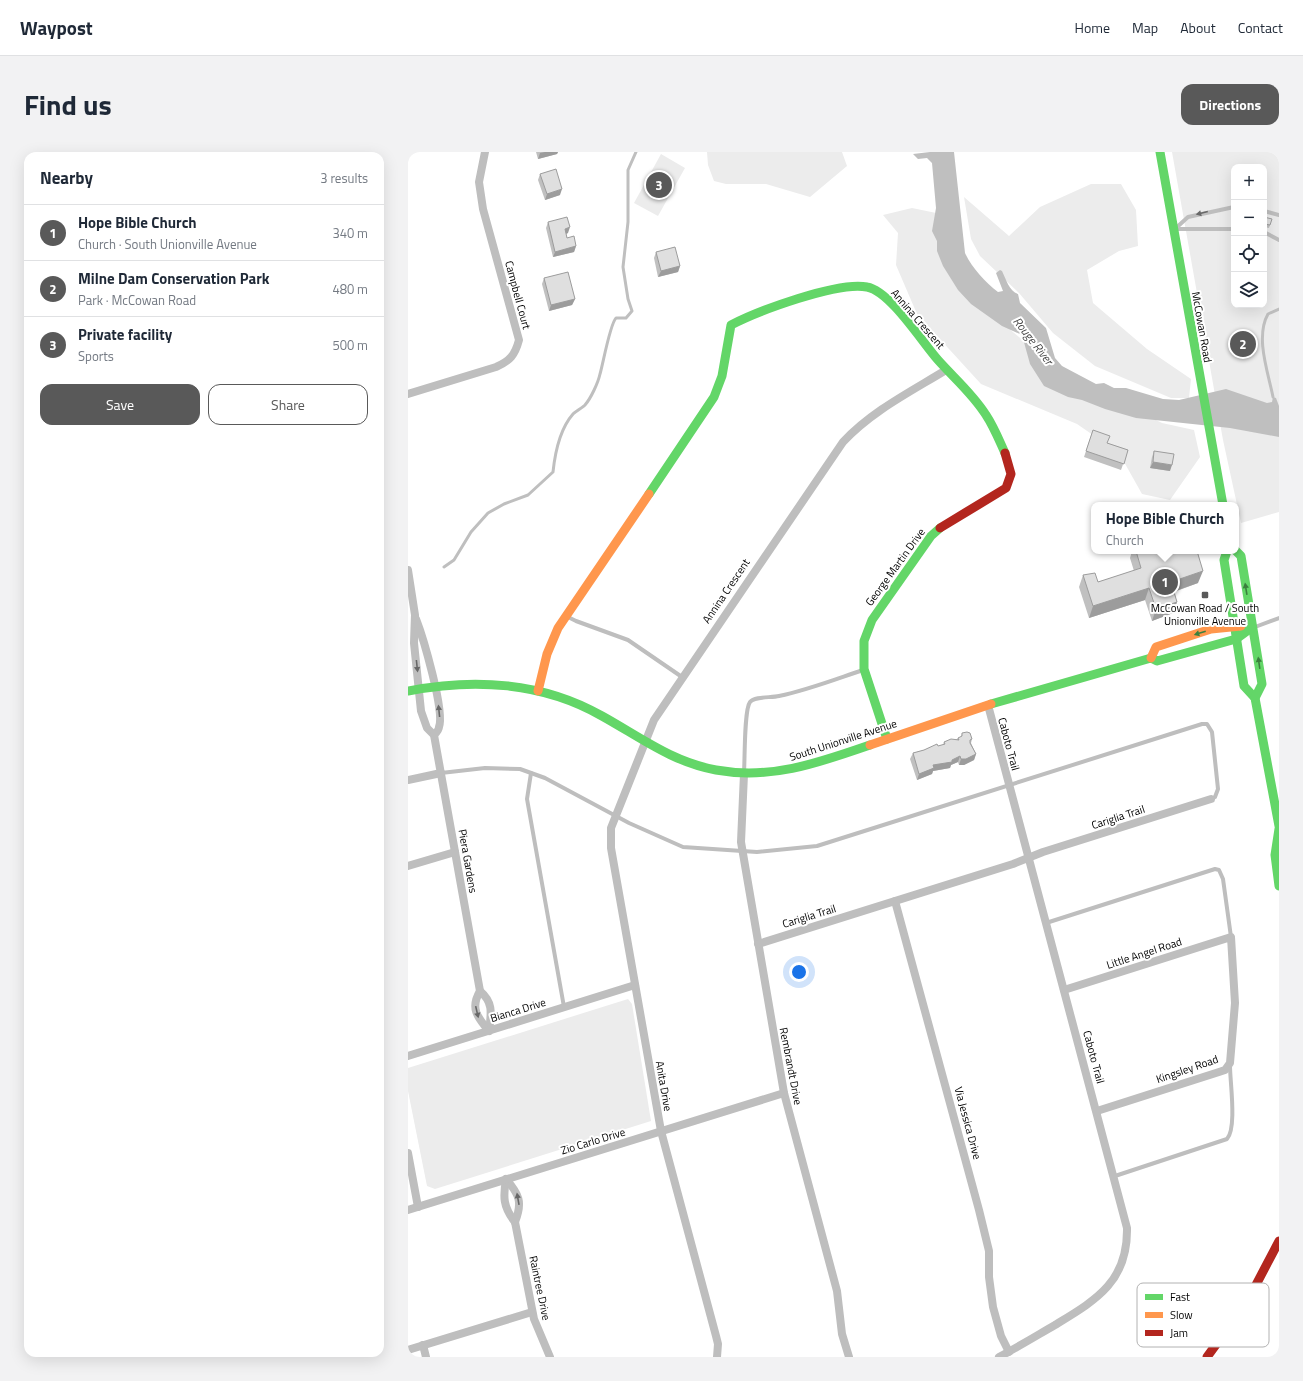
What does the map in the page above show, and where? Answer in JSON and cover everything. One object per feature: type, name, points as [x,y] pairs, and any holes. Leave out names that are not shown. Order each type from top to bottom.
[{"type":"main road","name":"McCowan Road","points":[[1160,152],[1201,390],[1222,502]]},
{"type":"main road","name":"Annina Crescent","points":[[538,691],[547,654],[558,628],[714,398],[722,376],[728,336],[734,323],[840,288],[860,285],[869,287],[884,296],[946,370]]},
{"type":"main road","name":"George Martin Drive","points":[[887,739],[864,669],[863,651],[872,620],[932,536],[943,526],[1006,488],[1012,477],[1010,466],[992,424],[983,410],[946,370]]},
{"type":"main road","points":[[1226,554],[1224,560],[1244,686],[1255,698],[1277,806],[1279,826]]},
{"type":"main road","points":[[1239,554],[1241,556],[1251,628],[1257,652],[1262,684],[1255,698]]},
{"type":"main road","name":"South Unionville Avenue","points":[[1150,658],[1156,647],[1234,624],[1251,628]]},
{"type":"main road","name":"South Unionville Avenue","points":[[408,691],[435,685],[491,684],[538,691],[569,700],[594,711],[661,752],[690,763],[744,774],[784,772],[799,769],[988,705],[1150,658],[1157,660],[1236,639],[1251,628]]},
{"type":"main road","points":[[1279,829],[1275,855],[1279,886]]},
{"type":"main road","points":[[1257,1283],[1279,1240]]},
{"type":"main road","points":[[1207,1357],[1214,1347]]},
{"type":"street","name":"Campbell Court","points":[[408,394],[496,367],[507,362],[515,353],[519,340],[483,209],[479,182],[485,152]]},
{"type":"street","name":"Annina Crescent","points":[[615,816],[654,720],[843,442],[856,428],[874,414],[946,370]]},
{"type":"street","name":"Piera Gardens","points":[[408,570],[415,615],[414,643],[421,711],[427,728],[434,735],[480,991],[488,998],[491,1014],[489,1031]]},
{"type":"street","name":"Piera Gardens","points":[[415,615],[426,642],[435,685],[440,727],[434,735]]},
{"type":"street","name":"Caboto Trail","points":[[988,705],[1125,1213],[1127,1233],[1124,1258],[1116,1276],[1102,1293],[1091,1302],[999,1357]]},
{"type":"street","points":[[408,780],[441,773]]},
{"type":"street","name":"Rembrandt Drive","points":[[744,774],[740,835],[742,852],[784,1093],[838,1291],[842,1334],[849,1357]]},
{"type":"street","name":"Cariglia Trail","points":[[758,944],[1211,799]]},
{"type":"street","name":"Anita Drive","points":[[615,816],[611,828],[611,848],[661,1131],[718,1344],[717,1357]]},
{"type":"street","points":[[408,866],[455,852]]},
{"type":"street","name":"Via Jessica Drive","points":[[895,901],[990,1250],[990,1277],[993,1307],[1001,1336],[1009,1352]]},
{"type":"street","name":"Little Angel Road","points":[[1064,990],[1231,937]]},
{"type":"street","name":"Kingsley Road","points":[[1097,1110],[1225,1070],[1230,1063],[1235,1003],[1231,937]]},
{"type":"street","name":"Bianca Drive","points":[[408,1056],[635,985]]},
{"type":"street","name":"Piera Gardens","points":[[480,991],[474,1000],[477,1018],[489,1031]]},
{"type":"street","name":"Zio Carlo Drive","points":[[408,1210],[784,1093]]},
{"type":"street","points":[[408,1153],[418,1207]]},
{"type":"street","name":"Raintree Drive","points":[[506,1179],[517,1192],[520,1209],[515,1222]]},
{"type":"street","name":"Raintree Drive","points":[[506,1179],[503,1196],[508,1212],[515,1222],[532,1312],[550,1357]]},
{"type":"street","points":[[408,1350],[532,1312]]},
{"type":"street","points":[[423,1345],[426,1357]]},
{"type":"lane","points":[[1174,229],[1188,217],[1231,208]]},
{"type":"lane","points":[[1267,212],[1279,215]]},
{"type":"lane","points":[[1174,229],[1231,228]]},
{"type":"lane","points":[[1267,234],[1279,240]]},
{"type":"lane","points":[[566,615],[576,621],[628,640],[682,677]]},
{"type":"lane","points":[[1251,628],[1279,618]]},
{"type":"lane","points":[[744,774],[746,713],[750,702],[753,700],[774,698],[796,692],[864,669]]},
{"type":"lane","name":"Cariglia Trail","points":[[1009,784],[1202,724],[1207,724],[1212,732],[1218,789],[1215,797],[1211,799]]},
{"type":"lane","points":[[441,773],[485,768],[520,770],[531,773],[615,816],[683,847],[742,852],[811,848],[1009,784]]},
{"type":"lane","points":[[531,773],[527,799],[564,1007]]},
{"type":"lane","points":[[1046,923],[1215,869],[1219,870],[1224,879],[1231,937]]},
{"type":"lane","points":[[1114,1176],[1227,1140],[1230,1136],[1232,1125],[1230,1063]]},
{"type":"shaded area","points":[[707,152],[842,152],[847,166],[810,197],[766,184],[726,184],[714,181],[708,165]]},
{"type":"shaded area","points":[[1172,152],[1279,152],[1279,512],[1241,523],[1239,502],[1236,502],[1223,440]]},
{"type":"shaded area","points":[[661,154],[685,168],[658,216],[634,203]]},
{"type":"shaded area","points":[[1091,184],[1121,184],[1136,210],[1138,246],[1119,251],[1087,270],[1093,303],[1147,349],[1191,379],[1189,398],[1171,398],[1095,366],[1053,333],[1019,293],[980,256],[971,239],[964,197],[1009,236],[1040,207]]},
{"type":"shaded area","points":[[912,208],[941,214],[942,248],[1007,327],[1031,347],[1116,400],[1162,423],[1194,430],[1200,457],[1170,500],[1142,494],[1119,453],[1077,424],[981,384],[917,314],[896,265],[898,233],[883,215]]},
{"type":"shaded area","points":[[628,999],[632,1004],[651,1121],[435,1189],[427,1186],[408,1091],[408,1068]]},
{"type":"water","name":"Rouge River","points":[[954,152],[965,253],[971,264],[988,284],[998,292],[1003,291],[996,273],[1000,270],[1002,271],[1010,288],[1018,294],[1020,303],[1046,328],[1055,358],[1062,366],[1096,384],[1104,383],[1114,388],[1126,388],[1163,399],[1179,400],[1226,389],[1267,403],[1272,402],[1273,397],[1276,398],[1279,406],[1279,437],[1230,428],[1136,418],[1105,409],[1082,400],[1068,397],[1044,386],[1030,364],[1022,335],[1002,326],[971,304],[958,290],[943,266],[937,251],[937,241],[932,231],[936,208],[932,163],[927,158],[918,159],[913,154]]},
{"type":"building","points":[[556,169],[562,189],[547,194],[540,174]]},
{"type":"building","points":[[567,217],[570,227],[565,229],[567,238],[574,236],[576,246],[555,252],[548,222]]},
{"type":"building","points":[[1267,218],[1272,219],[1270,225],[1267,224]]},
{"type":"building","points":[[675,247],[680,266],[661,271],[656,252]]},
{"type":"building","points":[[568,272],[575,299],[551,305],[544,278]]},
{"type":"building","points":[[1093,430],[1110,436],[1107,443],[1128,450],[1124,464],[1086,451]]},
{"type":"building","points":[[1154,451],[1174,454],[1172,465],[1153,462]]},
{"type":"building","points":[[1137,554],[1198,554],[1203,571],[1171,582],[1177,602],[1156,609],[1149,588],[1093,606],[1083,575],[1095,573],[1098,582],[1141,568]]},
{"type":"building","points":[[962,733],[970,733],[972,739],[970,740],[970,743],[976,754],[966,759],[961,759],[960,756],[952,760],[952,762],[933,765],[934,768],[919,774],[913,753],[937,744],[938,746],[945,744],[944,742],[951,739],[959,740],[958,738],[962,736]]},
{"type":"waterway","points":[[444,567],[454,560],[471,532],[488,513],[504,504],[528,495],[553,472],[555,457],[564,427],[573,414],[585,405],[596,386],[614,322],[616,318],[626,318],[632,311],[628,299],[623,267],[628,222],[628,170],[636,152]]},
{"type":"waterway","points":[[1273,397],[1264,355],[1263,333],[1264,323],[1268,314],[1279,309]]},
{"type":"traffic: fast","points":[[1160,152],[1222,502]]},
{"type":"traffic: fast","points":[[649,494],[714,397],[722,376],[731,325],[760,312],[798,298],[837,288],[854,286],[867,287],[876,291],[886,298],[905,318],[938,360],[981,407],[992,424],[1005,453]]},
{"type":"traffic: fast","points":[[887,739],[864,669],[864,641],[872,620],[931,536],[940,528]]},
{"type":"traffic: fast","points":[[1226,554],[1224,560],[1244,686],[1255,698],[1279,826]]},
{"type":"traffic: fast","points":[[1239,554],[1241,556],[1262,684],[1255,698]]},
{"type":"traffic: fast","points":[[991,704],[1151,658],[1157,661],[1236,639],[1251,628]]},
{"type":"traffic: fast","points":[[408,691],[433,687],[483,684],[532,690],[556,696],[579,705],[602,716],[657,748],[685,761],[716,770],[736,773],[756,773],[794,768],[832,758],[870,745]]},
{"type":"traffic: fast","points":[[1279,829],[1275,855],[1279,886]]},
{"type":"traffic: slow","points":[[538,691],[547,654],[558,628],[649,494]]},
{"type":"traffic: slow","points":[[1151,658],[1156,647],[1211,629],[1241,626]]},
{"type":"traffic: slow","points":[[870,745],[991,704]]},
{"type":"traffic: jam","points":[[940,528],[1006,488],[1011,474],[1005,453]]},
{"type":"traffic: jam","points":[[1257,1283],[1279,1241]]},
{"type":"traffic: jam","points":[[1207,1357],[1214,1347]]},
{"type":"place","name":"Private facility","points":[[659,185]]},
{"type":"place","name":"Milne Dam Conservation Park","points":[[1243,344]]},
{"type":"place","name":"Hope Bible Church","points":[[1165,582]]},
{"type":"place","name":"McCowan Road / South Unionville Avenue","points":[[1205,595]]}]
